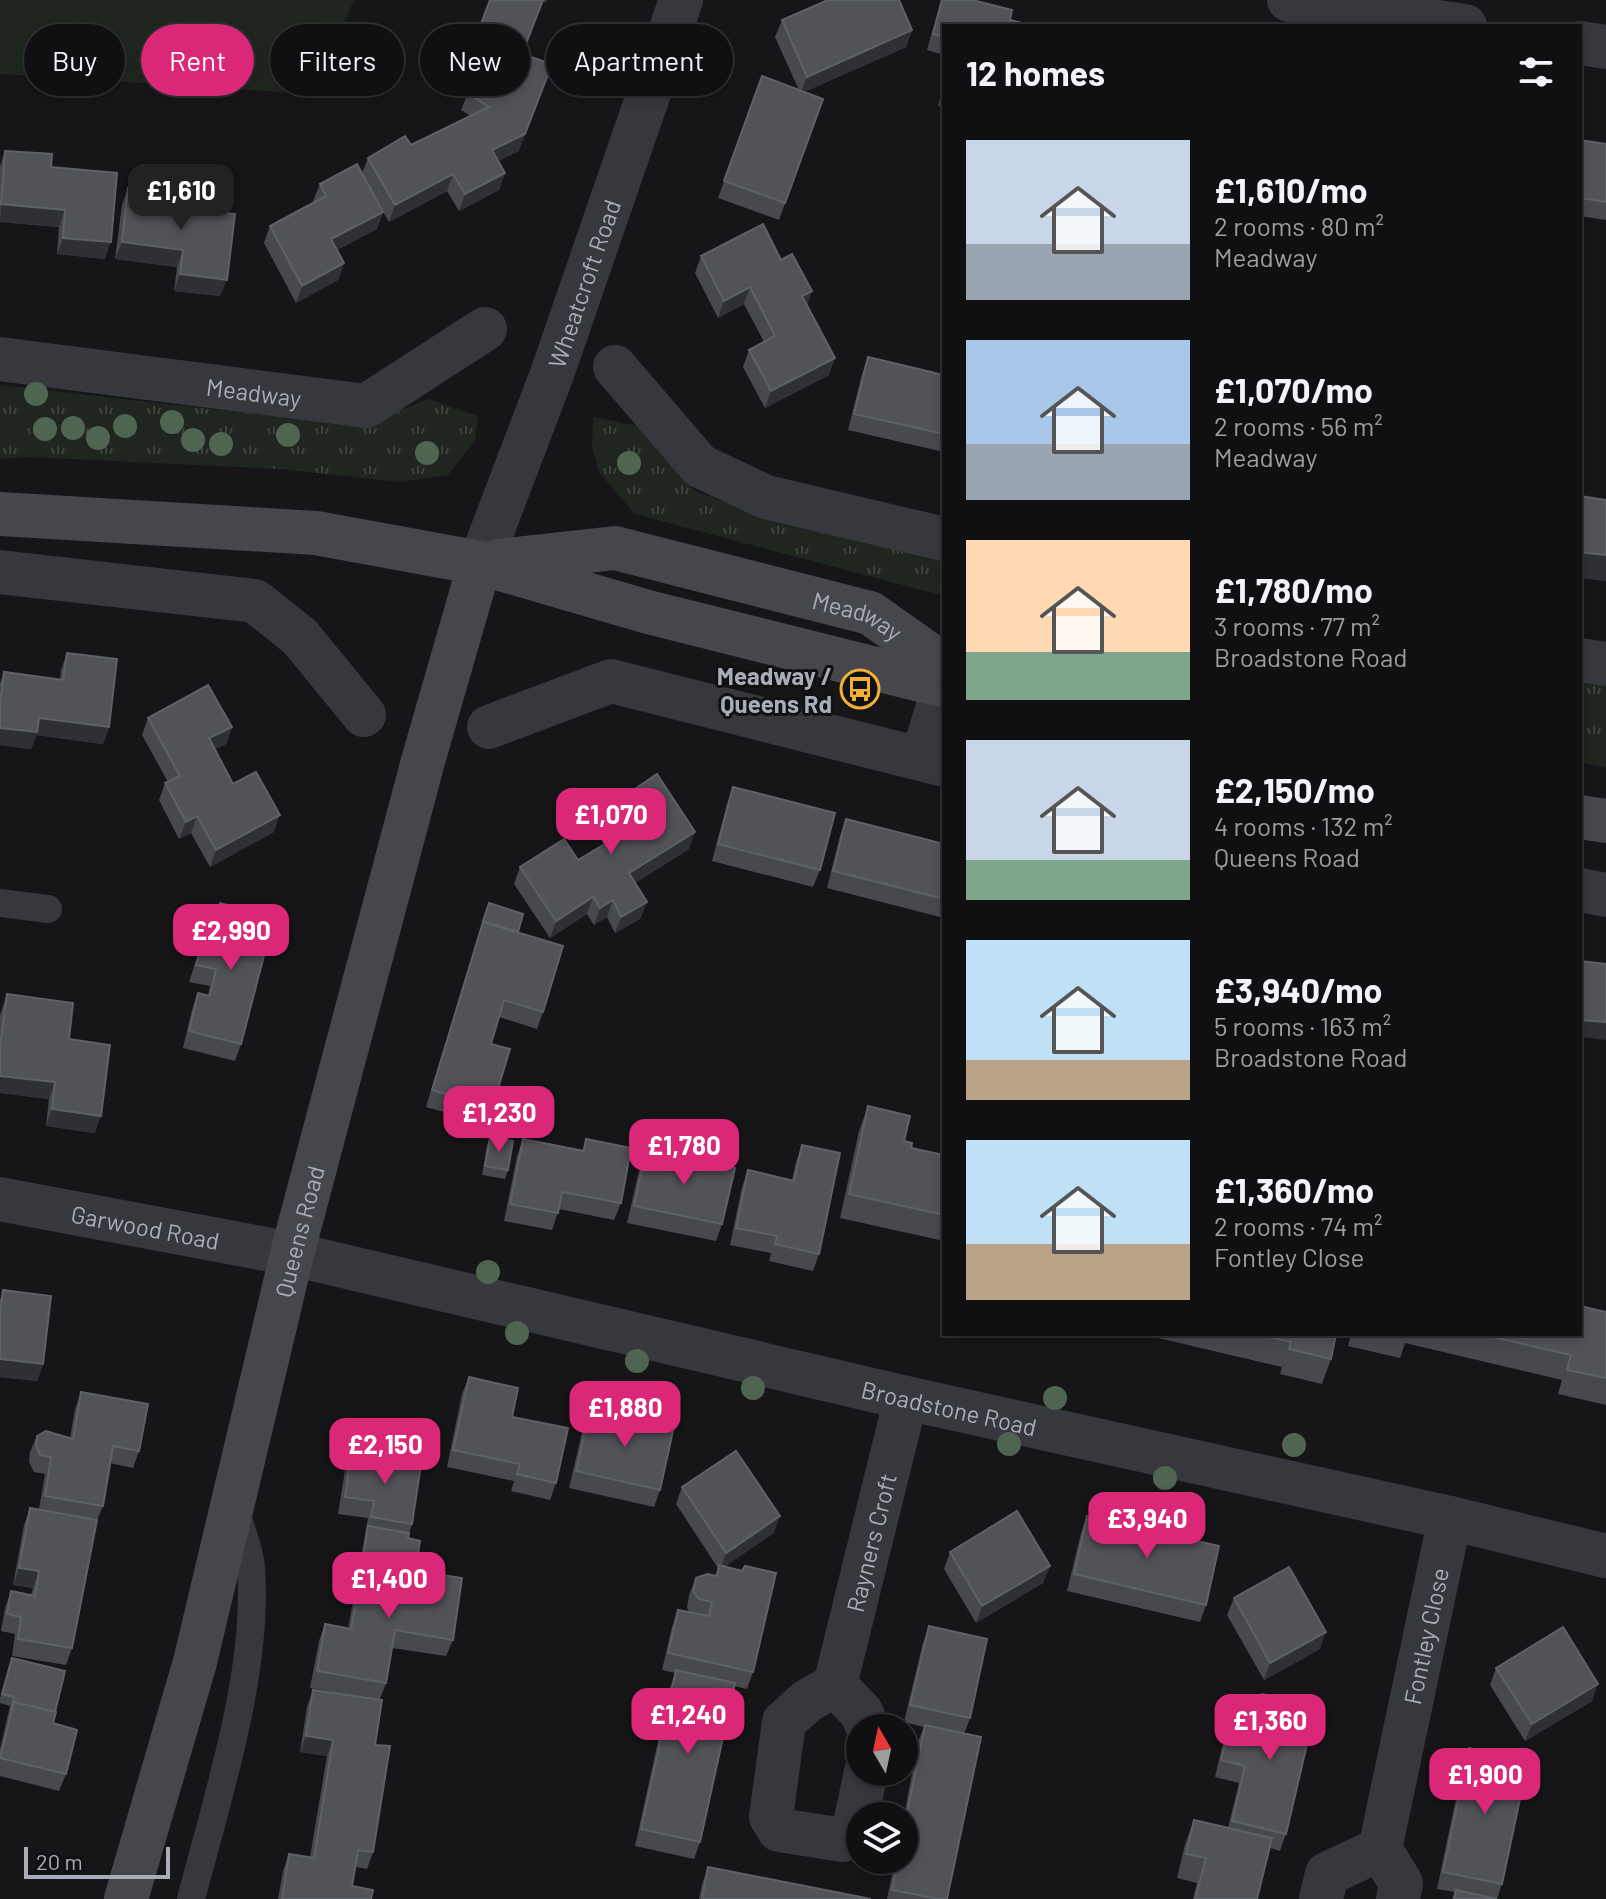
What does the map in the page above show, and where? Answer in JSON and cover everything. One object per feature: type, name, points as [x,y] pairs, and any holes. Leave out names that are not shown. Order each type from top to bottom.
[{"type":"street","name":"Wheatcroft Road","points":[[480,563],[552,374],[681,0]]},
{"type":"street","points":[[1289,0],[1451,24]]},
{"type":"street","points":[[1582,43],[1606,47]]},
{"type":"street","name":"Meadway","points":[[0,359],[366,406],[485,329]]},
{"type":"street","points":[[615,367],[700,466],[766,497],[942,539]]},
{"type":"street","name":"Meadway","points":[[0,514],[300,530],[480,563],[648,612],[942,686]]},
{"type":"street","name":"Meadway","points":[[480,563],[615,548],[870,613],[942,664]]},
{"type":"street","name":"Queens Road","points":[[126,1899],[195,1662],[292,1254],[419,776],[480,563]]},
{"type":"street","points":[[0,572],[255,601],[300,637],[364,715]]},
{"type":"street","points":[[1582,660],[1606,664]]},
{"type":"street","name":"Meadway","points":[[489,727],[611,681],[933,762],[942,700]]},
{"type":"street","points":[[1582,817],[1606,821]]},
{"type":"street","points":[[1582,890],[1606,895]]},
{"type":"street","name":"Garwood Road","points":[[0,1199],[292,1254]]},
{"type":"street","name":"Broadstone Road","points":[[292,1254],[906,1398],[1450,1518],[1606,1556]]},
{"type":"street","name":"Rayners Croft","points":[[835,1685],[906,1398]]},
{"type":"street","name":"Fontley Close","points":[[1380,1849],[1450,1518]]},
{"type":"street","points":[[862,1714],[835,1685],[807,1701],[784,1722],[771,1817],[779,1830],[843,1840],[854,1829],[863,1786]]},
{"type":"street","points":[[1321,1899],[1327,1874],[1380,1849],[1401,1883],[1398,1899]]},
{"type":"lane","points":[[0,903],[48,909]]},
{"type":"lane","points":[[191,1899],[235,1722],[252,1624],[251,1565],[233,1502]]},
{"type":"green space","points":[[0,0],[354,0],[344,24],[270,24],[270,91],[254,90],[254,24],[141,24],[141,83],[125,82],[125,24],[24,24],[24,76],[0,74]]},
{"type":"green space","points":[[0,385],[361,426],[428,399],[478,416],[475,440],[448,475],[400,482],[280,469],[30,457],[0,459]]},
{"type":"green space","points":[[593,417],[654,429],[694,491],[764,515],[942,560],[942,595],[635,514],[599,472],[592,446]]},
{"type":"green space","points":[[1582,681],[1606,684],[1606,768],[1582,762]]},
{"type":"building","points":[[490,0],[543,0],[530,33],[530,24],[481,24]]},
{"type":"building","points":[[828,0],[899,0],[912,30],[807,77],[782,20]]},
{"type":"building","points":[[942,0],[972,0],[1012,10],[1010,20],[1027,24],[942,24],[942,36],[933,34]]},
{"type":"building","points":[[530,57],[546,62],[546,80],[525,134],[492,150],[505,173],[465,194],[453,174],[395,205],[368,158],[405,136],[411,145],[489,107],[472,96],[530,96]]},
{"type":"building","points":[[762,76],[823,99],[785,203],[724,181]]},
{"type":"building","points":[[1582,140],[1606,144],[1606,202],[1582,198]]},
{"type":"building","points":[[5,151],[52,154],[51,167],[117,173],[111,242],[63,238],[65,210],[1,204]]},
{"type":"building","points":[[357,164],[383,212],[331,239],[344,263],[302,286],[270,226],[326,196],[320,184]]},
{"type":"building","points":[[128,188],[171,194],[169,205],[235,214],[227,280],[180,274],[183,250],[122,242]]},
{"type":"building","points":[[763,224],[781,260],[792,254],[812,291],[802,296],[835,358],[771,391],[749,350],[775,336],[750,287],[724,301],[701,256]]},
{"type":"building","points":[[868,357],[942,375],[942,434],[854,414]]},
{"type":"building","points":[[1582,496],[1606,500],[1606,555],[1582,552]]},
{"type":"building","points":[[67,653],[117,659],[109,727],[39,718],[37,732],[0,728],[4,672],[63,680]]},
{"type":"building","points":[[208,685],[232,727],[209,738],[233,784],[256,772],[280,815],[216,850],[197,816],[186,822],[165,783],[180,776],[148,718]]},
{"type":"building","points":[[657,774],[695,832],[629,873],[647,902],[621,917],[613,900],[600,908],[593,897],[556,921],[520,867],[564,839],[578,860],[633,827],[616,802]]},
{"type":"building","points":[[733,787],[835,813],[820,870],[718,844]]},
{"type":"building","points":[[846,819],[942,843],[942,898],[833,871]]},
{"type":"building","points":[[220,903],[274,917],[241,1044],[189,1031],[198,993],[210,996],[216,969],[196,965],[204,936],[211,937]]},
{"type":"building","points":[[489,903],[523,914],[518,932],[483,921]]},
{"type":"building","points":[[483,922],[563,946],[543,1012],[504,1000],[491,1044],[510,1049],[492,1108],[432,1090]]},
{"type":"building","points":[[1582,961],[1606,964],[1606,1022],[1582,1020]]},
{"type":"building","points":[[7,994],[73,1003],[69,1039],[110,1045],[101,1116],[52,1109],[55,1082],[0,1076],[0,1046]]},
{"type":"building","points":[[868,1106],[910,1116],[904,1141],[912,1143],[911,1148],[942,1155],[942,1215],[849,1194]]},
{"type":"building","points":[[490,1137],[513,1141],[508,1170],[485,1166]]},
{"type":"building","points":[[523,1139],[584,1151],[586,1139],[631,1148],[621,1203],[562,1192],[558,1213],[510,1204]]},
{"type":"building","points":[[802,1145],[840,1153],[819,1254],[775,1244],[777,1236],[736,1228],[748,1170],[794,1181]]},
{"type":"building","points":[[646,1149],[735,1168],[722,1224],[634,1206]]},
{"type":"building","points":[[3,1290],[51,1296],[43,1364],[0,1359]]},
{"type":"building","points":[[1582,1306],[1606,1312],[1606,1378],[1567,1370],[1571,1355],[1489,1336],[1582,1336]]},
{"type":"building","points":[[1265,1336],[1336,1336],[1331,1359],[1289,1349],[1291,1342]]},
{"type":"building","points":[[469,1377],[518,1388],[512,1417],[568,1428],[556,1483],[517,1474],[520,1464],[453,1450]]},
{"type":"building","points":[[81,1392],[148,1404],[139,1451],[113,1446],[103,1506],[45,1496],[51,1457],[40,1455],[37,1436],[46,1431],[73,1439]]},
{"type":"building","points":[[590,1408],[674,1426],[660,1490],[576,1471]]},
{"type":"building","points":[[736,1451],[780,1516],[726,1553],[682,1487]]},
{"type":"building","points":[[351,1454],[421,1464],[412,1524],[371,1517],[374,1501],[345,1497]]},
{"type":"building","points":[[30,1508],[97,1520],[72,1648],[18,1639],[21,1617],[7,1614],[11,1591],[35,1596],[39,1571],[19,1568]]},
{"type":"building","points":[[1017,1511],[1050,1566],[982,1606],[950,1552]]},
{"type":"building","points":[[1087,1516],[1219,1546],[1206,1605],[1074,1574]]},
{"type":"building","points":[[368,1526],[409,1533],[408,1538],[420,1541],[415,1571],[364,1563],[361,1571]]},
{"type":"building","points":[[364,1563],[462,1578],[453,1640],[395,1630],[386,1683],[317,1671],[325,1624],[351,1629]]},
{"type":"building","points":[[719,1565],[742,1571],[745,1566],[776,1573],[753,1672],[668,1653],[678,1610],[709,1616],[712,1602],[699,1599],[693,1591],[696,1578],[707,1574],[717,1576]]},
{"type":"building","points":[[1289,1567],[1326,1632],[1270,1663],[1234,1598]]},
{"type":"building","points":[[929,1626],[987,1639],[970,1718],[910,1705]]},
{"type":"building","points":[[1563,1627],[1598,1684],[1532,1724],[1496,1668]]},
{"type":"building","points":[[12,1658],[65,1671],[55,1712],[14,1702],[11,1711],[14,1697],[2,1694]]},
{"type":"building","points":[[676,1670],[735,1683],[700,1842],[641,1829]]},
{"type":"building","points":[[313,1690],[382,1700],[375,1745],[390,1746],[373,1852],[358,1850],[352,1886],[373,1890],[371,1899],[282,1899],[289,1854],[314,1858],[333,1740],[306,1736]]},
{"type":"building","points":[[1262,1694],[1316,1706],[1286,1834],[1232,1821],[1245,1766],[1221,1760],[1230,1726],[1254,1731]]},
{"type":"building","points":[[14,1702],[56,1712],[53,1723],[77,1730],[66,1774],[0,1758]]},
{"type":"building","points":[[925,1725],[981,1737],[947,1899],[892,1890],[895,1874],[918,1874],[918,1802],[909,1802],[913,1786],[918,1786],[918,1759]]},
{"type":"building","points":[[1469,1748],[1528,1761],[1502,1884],[1443,1872]]},
{"type":"building","points":[[1194,1820],[1272,1838],[1257,1899],[1195,1899],[1206,1858],[1186,1854]]},
{"type":"building","points":[[708,1867],[871,1899],[702,1899]]},
{"type":"building","points":[[1456,1890],[1497,1899],[1454,1899]]},
{"type":"place","name":"Meadway / Queens Rd","points":[[860,689]]}]
